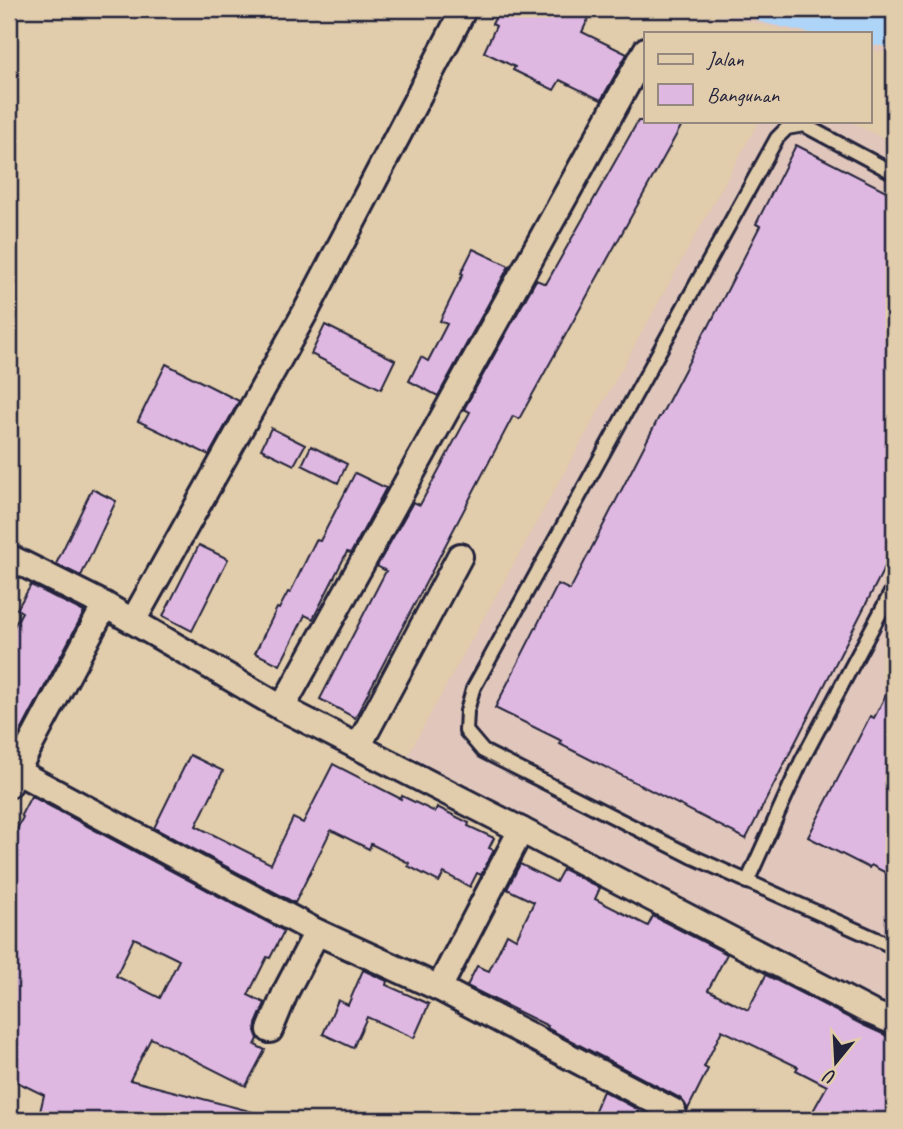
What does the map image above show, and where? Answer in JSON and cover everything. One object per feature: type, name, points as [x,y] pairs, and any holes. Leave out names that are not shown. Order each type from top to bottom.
[{"type":"street","points":[[133,621],[306,311],[464,9]]},
{"type":"street","points":[[282,708],[644,54]]},
{"type":"street","points":[[358,747],[460,556]]},
{"type":"street","points":[[9,557],[105,605],[282,708],[894,1022]]},
{"type":"street","points":[[105,605],[13,778],[317,932],[439,988],[673,1111]]},
{"type":"street","points":[[439,988],[521,830]]},
{"type":"street","points":[[270,1030],[286,991],[317,932]]},
{"type":"lane","points":[[894,173],[804,125],[787,128],[777,138],[473,688],[467,711],[466,731],[483,751],[691,856],[894,947]]},
{"type":"lane","points":[[747,882],[802,760],[894,587]]},
{"type":"shaded area","points":[[698,9],[894,9],[894,54],[872,50],[872,32],[794,32]]},
{"type":"shaded area","points":[[758,122],[851,122],[894,144],[894,1006],[873,1005],[404,762]]},
{"type":"building","points":[[500,9],[593,9],[582,32],[627,54],[601,100],[560,80],[554,90],[484,52],[496,26],[492,24]]},
{"type":"building","points":[[638,121],[683,122],[519,419],[513,416],[355,718],[320,699],[386,571],[377,566],[413,502],[420,505],[470,412],[464,409],[536,280],[546,284]]},
{"type":"building","points":[[796,145],[894,195],[894,549],[746,839],[495,708],[558,584],[570,590],[760,226],[756,224]]},
{"type":"building","points":[[473,249],[509,266],[438,396],[409,381],[421,357],[428,361],[447,324],[440,321]]},
{"type":"building","points":[[325,325],[395,360],[381,389],[311,354]]},
{"type":"building","points":[[166,364],[239,401],[209,455],[138,421]]},
{"type":"building","points":[[271,428],[305,445],[294,465],[261,449]]},
{"type":"building","points":[[311,446],[347,464],[338,483],[302,465]]},
{"type":"building","points":[[355,473],[386,488],[351,553],[347,552],[313,619],[305,615],[280,665],[255,653],[277,608],[279,609],[288,592],[290,593],[316,540],[320,541]]},
{"type":"building","points":[[92,489],[116,501],[81,576],[56,564]]},
{"type":"building","points":[[199,545],[228,559],[192,631],[163,616]]},
{"type":"building","points":[[31,585],[84,612],[9,754],[9,635],[22,612],[17,609]]},
{"type":"building","points":[[894,679],[894,877],[871,865],[869,868],[808,837],[870,716],[874,718]]},
{"type":"building","points":[[190,755],[223,771],[196,826],[271,864],[293,818],[303,823],[333,764],[401,799],[402,796],[435,812],[437,807],[469,823],[468,826],[494,838],[489,848],[494,850],[481,875],[477,873],[470,887],[444,873],[439,882],[371,844],[369,849],[331,830],[295,903],[154,828]]},
{"type":"building","points":[[31,796],[284,931],[248,995],[265,1003],[256,1024],[258,1039],[255,1045],[265,1050],[246,1086],[151,1038],[130,1080],[257,1113],[256,1120],[38,1120],[44,1095],[9,1078],[9,845],[23,817],[21,815]],"holes":[[[134,938],[179,960],[160,998],[116,976]]]},
{"type":"building","points":[[520,864],[556,882],[563,869],[600,888],[595,899],[648,926],[653,916],[727,954],[708,990],[748,1010],[766,975],[894,1039],[894,1120],[808,1120],[827,1086],[796,1070],[798,1067],[722,1030],[704,1067],[708,1069],[688,1109],[680,1098],[547,1028],[548,1026],[467,986],[477,966],[489,971],[507,934],[516,939],[534,902],[507,889]]},
{"type":"building","points":[[363,970],[387,981],[386,985],[429,1004],[414,1038],[367,1017],[353,1048],[323,1034],[338,1000],[348,1005]]},
{"type":"building","points":[[603,1091],[639,1110],[635,1120],[591,1120]]},
{"type":"waterway","points":[[766,9],[862,30],[894,33]]}]
